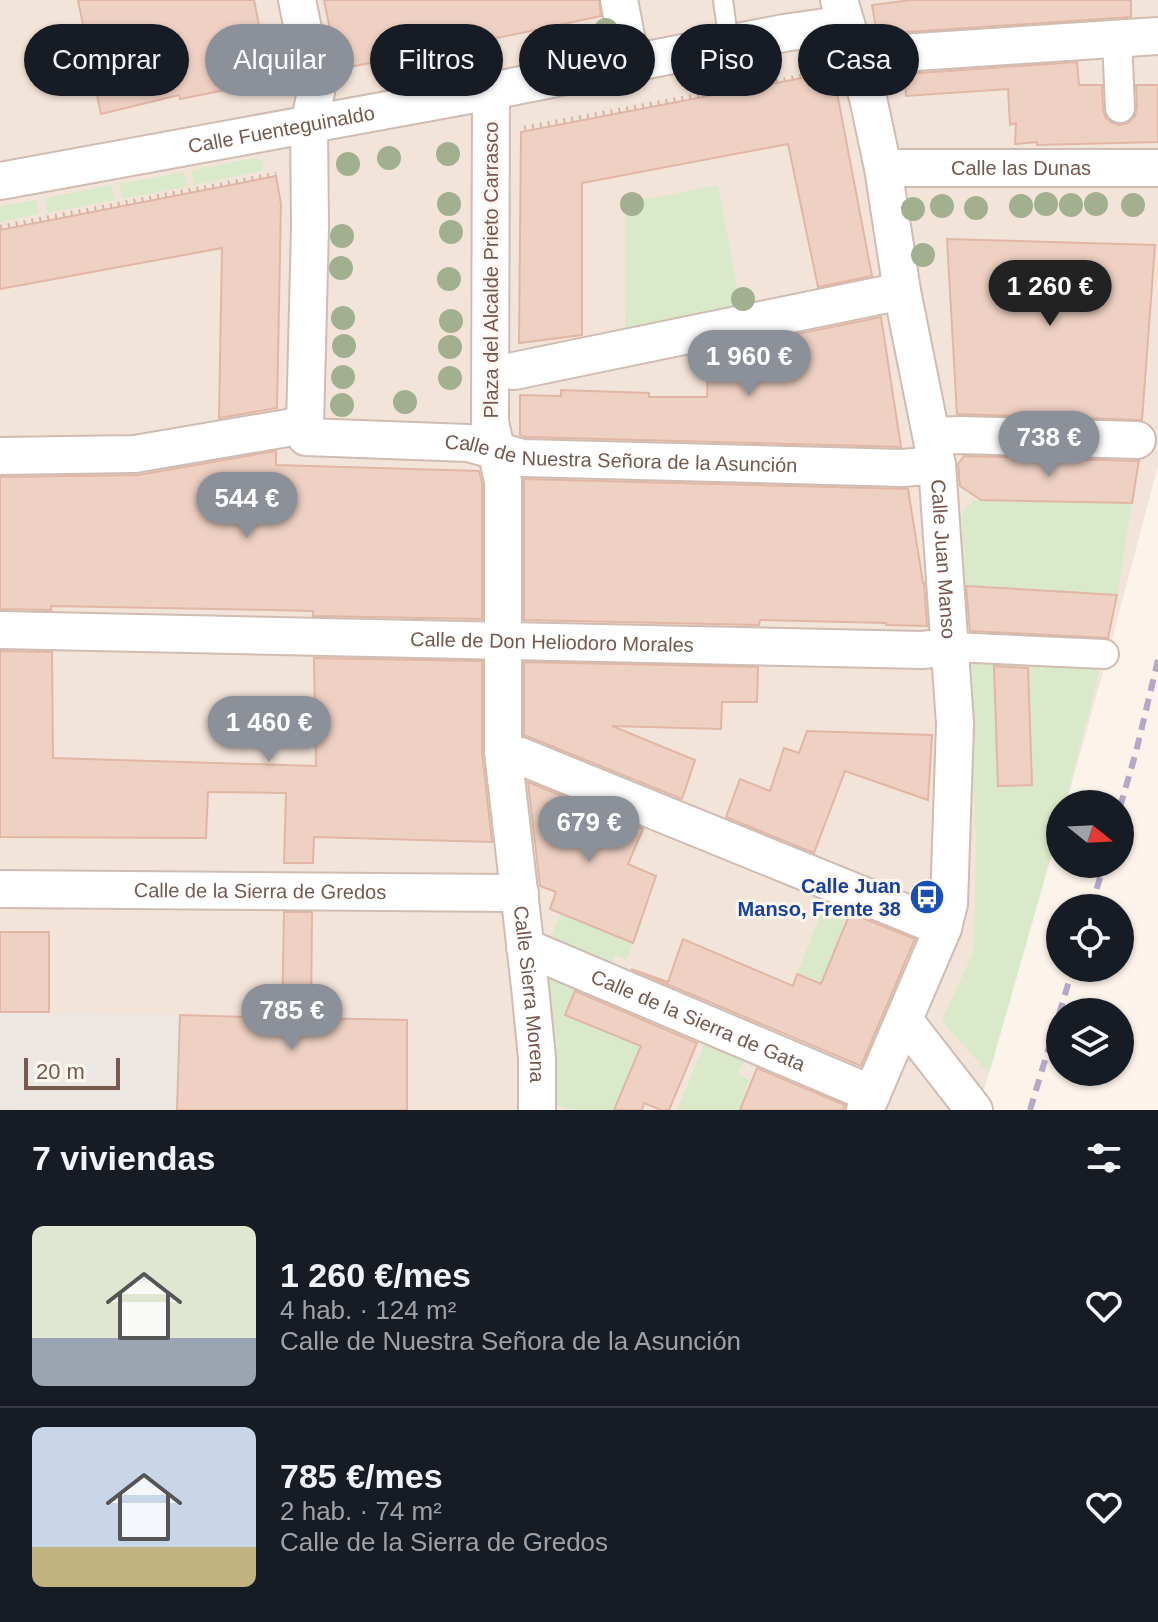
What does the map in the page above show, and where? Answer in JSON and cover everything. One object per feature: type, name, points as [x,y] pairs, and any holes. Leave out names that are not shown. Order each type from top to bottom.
[{"type":"street","points":[[297,0],[316,92],[309,125],[306,431]]},
{"type":"street","points":[[619,0],[624,24]]},
{"type":"street","name":"Calle Fuenteguinaldo","points":[[919,38],[1158,36]]},
{"type":"street","points":[[1117,38],[1120,108]]},
{"type":"street","name":"Calle Fuenteguinaldo","points":[[0,181],[464,96]]},
{"type":"street","name":"Plaza del Alcalde Prieto Carrasco","points":[[491,96],[490,422],[495,450]]},
{"type":"street","name":"Calle Juan Manso","points":[[867,96],[934,450],[955,724],[949,904],[943,928],[868,1102]]},
{"type":"street","name":"Calle las Dunas","points":[[883,168],[1158,168]]},
{"type":"street","points":[[514,371],[902,291]]},
{"type":"street","name":"Calle de Nuestra Señora de la Asunción","points":[[0,456],[135,454],[306,431],[468,443],[523,458],[903,468],[961,435],[1137,440]]},
{"type":"street","name":"Calle Sierra Morena","points":[[495,450],[503,481],[503,752],[537,1058],[537,1110]]},
{"type":"street","name":"Calle de Don Heliodoro Morales","points":[[0,630],[906,650],[951,647],[1104,654]]},
{"type":"street","points":[[503,752],[520,756],[943,928]]},
{"type":"street","name":"Calle de la Sierra de Gredos","points":[[0,889],[520,893]]},
{"type":"street","name":"Calle de la Sierra de Gata","points":[[525,947],[868,1102]]},
{"type":"street","points":[[904,1020],[974,1110]]},
{"type":"lane","points":[[723,0],[726,24]]},
{"type":"path","points":[[514,130],[798,51]]},
{"type":"path","points":[[0,227],[277,174]]},
{"type":"shaded area","points":[[0,0],[1158,0],[1158,466],[1070,790],[1046,790],[1046,873],[978,1110],[0,1110]]},
{"type":"shaded area","points":[[0,1012],[180,1015],[177,1110],[0,1109]]},
{"type":"green space","points":[[255,158],[261,160],[262,171],[194,185],[191,170]]},
{"type":"green space","points":[[183,172],[187,187],[122,199],[119,184]]},
{"type":"green space","points":[[111,185],[115,200],[48,213],[45,198]]},
{"type":"green space","points":[[718,185],[741,309],[625,332],[626,203]]},
{"type":"green space","points":[[36,200],[39,214],[0,222],[0,206]]},
{"type":"green space","points":[[974,500],[1132,503],[1117,595],[963,585],[962,512]]},
{"type":"green space","points":[[968,653],[1102,660],[1069,790],[1046,790],[1046,874],[989,1074],[942,1021],[974,950],[976,843]]},
{"type":"green space","points":[[580,868],[601,930],[610,933],[619,912],[643,922],[626,960],[615,955],[611,965],[550,939]]},
{"type":"green space","points":[[828,895],[851,905],[819,989],[811,985],[812,980],[797,974]]},
{"type":"green space","points":[[547,971],[578,983],[566,1015],[624,1021],[631,1005],[654,1015],[614,1110],[572,1110],[555,1104]]},
{"type":"green space","points":[[707,1038],[748,1054],[737,1074],[749,1080],[744,1095],[766,1104],[744,1101],[740,1110],[677,1110]]},
{"type":"building","points":[[78,0],[254,0],[259,24],[205,24],[205,94],[180,99],[179,96],[189,96],[189,24],[83,24]]},
{"type":"building","points":[[324,0],[599,0],[601,16],[563,24],[519,24],[519,33],[503,37],[503,24],[370,24],[370,63],[354,66],[354,24],[329,24]]},
{"type":"building","points":[[911,0],[1131,0],[1131,17],[919,31],[919,24],[875,24],[872,5]]},
{"type":"building","points":[[1077,62],[1079,85],[1102,85],[1106,118],[1120,125],[1128,123],[1135,116],[1136,85],[1158,85],[1158,142],[1015,144],[1016,123],[1010,125],[1008,89],[919,95],[919,73]]},
{"type":"building","points":[[798,79],[798,96],[838,96],[872,276],[818,287],[788,144],[582,183],[582,335],[519,343],[521,132],[708,96],[782,96],[782,82]]},
{"type":"building","points":[[97,96],[175,96],[101,114]]},
{"type":"building","points":[[276,176],[281,204],[277,408],[219,418],[222,248],[0,289],[0,230]]},
{"type":"building","points":[[947,239],[1155,245],[1142,420],[957,414]]},
{"type":"building","points":[[881,317],[901,447],[520,435],[520,395],[561,396],[561,390],[649,393],[649,397],[707,397],[709,352]]},
{"type":"building","points":[[276,451],[276,465],[479,471],[482,483],[482,619],[313,616],[313,611],[272,610],[51,606],[51,610],[0,609],[0,477],[138,475]]},
{"type":"building","points":[[964,456],[1139,460],[1132,503],[981,500],[960,486],[958,464]]},
{"type":"building","points":[[524,479],[908,489],[924,583],[927,626],[760,620],[759,625],[524,620]]},
{"type":"building","points":[[966,586],[1117,595],[1108,638],[970,631]]},
{"type":"building","points":[[0,651],[52,652],[53,758],[316,766],[314,658],[482,661],[482,752],[492,842],[314,837],[313,863],[284,863],[286,793],[208,792],[206,838],[0,837]]},
{"type":"building","points":[[524,662],[758,667],[757,702],[722,702],[721,729],[612,726],[695,760],[682,799],[524,735]]},
{"type":"building","points":[[994,666],[1028,668],[1032,785],[998,786]]},
{"type":"building","points":[[807,731],[932,735],[928,800],[845,771],[814,853],[726,817],[740,779],[770,791],[784,748],[799,753]]},
{"type":"building","points":[[528,782],[643,829],[628,864],[656,876],[633,943],[550,909],[556,892],[540,886]]},
{"type":"building","points":[[284,912],[312,912],[311,1018],[407,1020],[407,1110],[177,1110],[180,1015],[282,1018]]},
{"type":"building","points":[[850,913],[915,939],[861,1066],[631,969],[668,982],[683,939],[793,986],[797,974],[821,984]]},
{"type":"building","points":[[0,932],[49,932],[49,1012],[0,1012]]},
{"type":"building","points":[[575,991],[697,1043],[669,1110],[644,1103],[642,1110],[614,1110],[641,1046],[565,1015]]},
{"type":"building","points":[[757,1068],[845,1105],[843,1110],[740,1110]]},
{"type":"railway","points":[[1125,790],[1158,660]]},
{"type":"railway","points":[[1095,894],[1100,878]]},
{"type":"railway","points":[[1030,1110],[1069,982]]},
{"type":"place","name":"Calle Juan Manso, Frente 38","points":[[927,897]]}]
